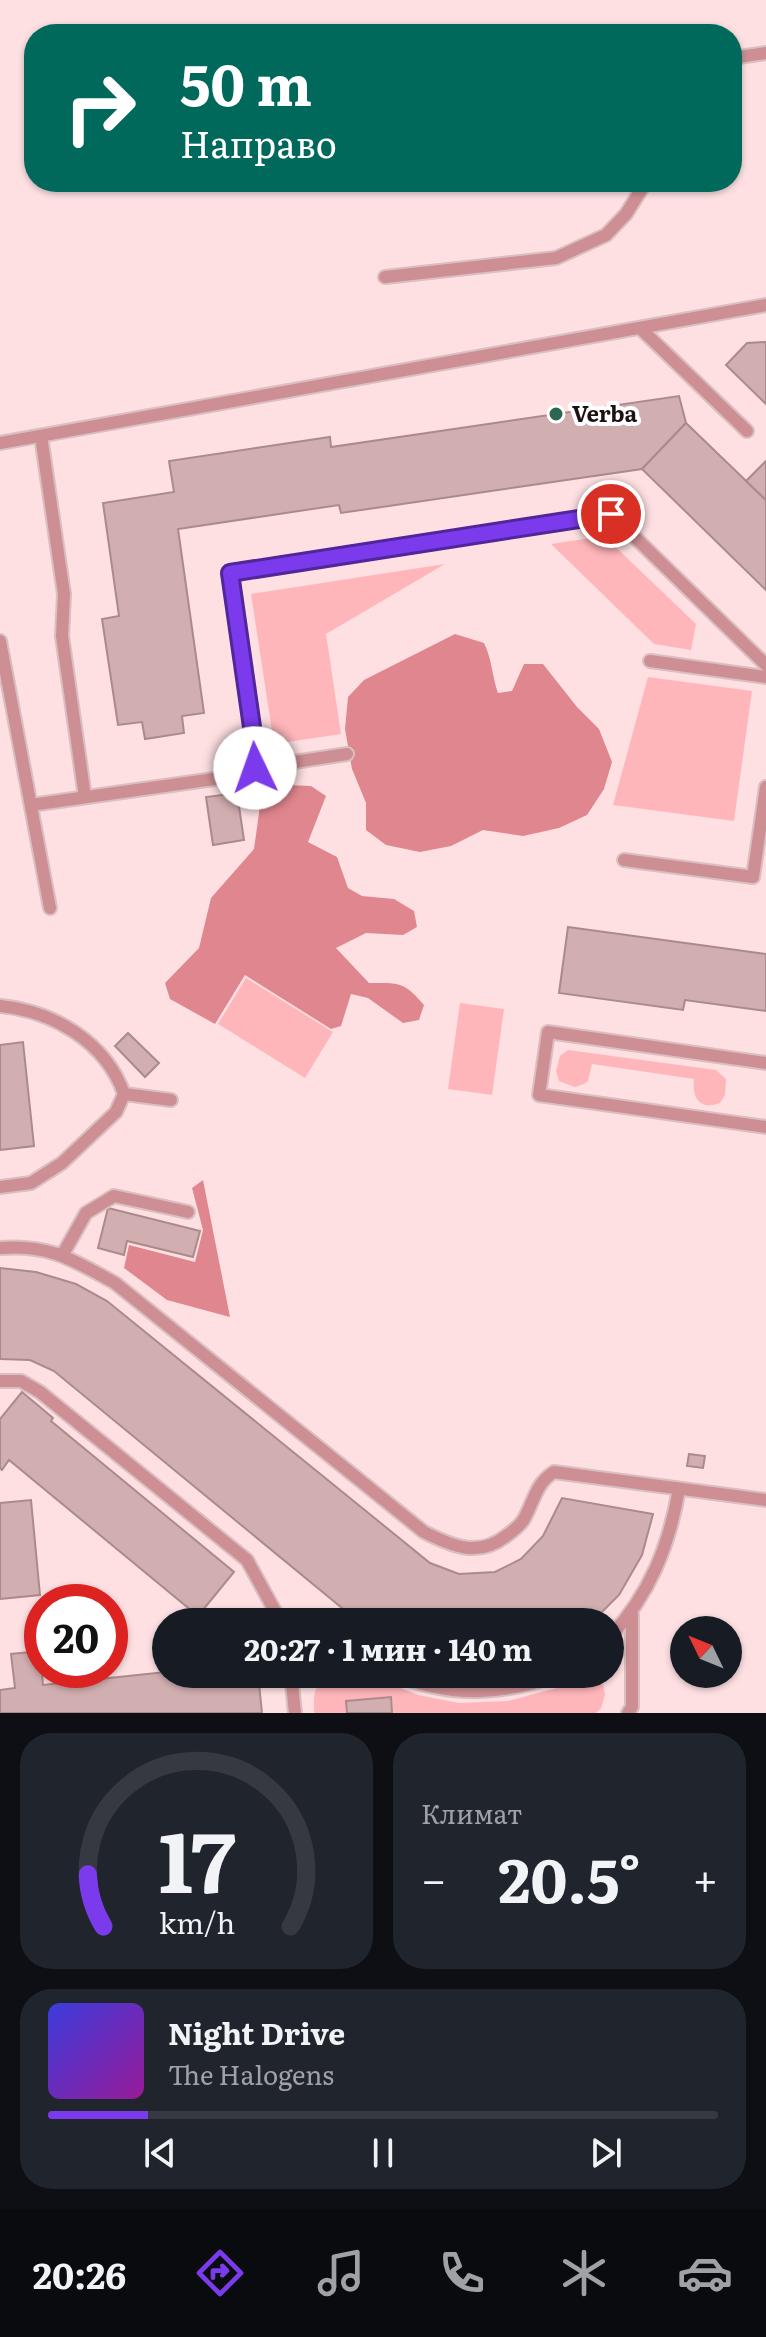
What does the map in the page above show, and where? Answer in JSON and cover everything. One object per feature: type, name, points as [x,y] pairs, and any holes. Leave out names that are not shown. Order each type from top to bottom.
[{"type":"lane","points":[[742,57],[766,53]]},
{"type":"lane","points":[[385,277],[556,258],[606,235],[626,214],[640,192]]},
{"type":"lane","points":[[0,443],[766,305]]},
{"type":"lane","points":[[641,329],[747,431]]},
{"type":"lane","points":[[41,436],[64,594],[62,636],[85,797]]},
{"type":"lane","points":[[255,768],[230,573],[611,514],[766,665]]},
{"type":"lane","points":[[0,641],[50,908]]},
{"type":"lane","points":[[650,661],[766,677]]},
{"type":"lane","points":[[31,805],[221,778],[255,768],[347,754]]},
{"type":"lane","points":[[624,860],[753,877],[766,787]]},
{"type":"lane","points":[[0,1006],[51,1018],[82,1036],[118,1077],[124,1094],[116,1112],[62,1163],[31,1183],[0,1187]]},
{"type":"lane","points":[[766,1063],[548,1032],[539,1095],[766,1127]]},
{"type":"lane","points":[[124,1094],[171,1100]]},
{"type":"lane","points":[[63,1254],[86,1213],[114,1196],[188,1212]]},
{"type":"lane","points":[[0,1248],[25,1246],[63,1254],[115,1283],[424,1532],[455,1547],[479,1549],[501,1540],[522,1523],[541,1480],[554,1472],[766,1500]]},
{"type":"lane","points":[[0,1381],[21,1381],[40,1392],[247,1560],[273,1608]]},
{"type":"lane","points":[[624,1622],[632,1614],[665,1548],[679,1489]]},
{"type":"lane","points":[[628,1713],[632,1707],[632,1614]]},
{"type":"lane","points":[[292,1688],[295,1713]]},
{"type":"lane","points":[[454,1688],[476,1693],[522,1688]]},
{"type":"shaded area","points":[[604,536],[696,624],[691,650],[654,644],[551,544]]},
{"type":"shaded area","points":[[445,564],[326,634],[341,734],[274,744],[251,594]]},
{"type":"shaded area","points":[[455,634],[484,643],[498,693],[512,691],[524,664],[543,664],[599,729],[612,762],[604,789],[587,815],[559,828],[523,836],[483,830],[451,846],[420,852],[386,845],[366,830],[366,803],[352,769],[345,729],[348,697],[364,680]]},
{"type":"shaded area","points":[[648,677],[752,691],[734,821],[613,805]]},
{"type":"shaded area","points":[[263,784],[311,786],[326,796],[308,842],[337,857],[348,888],[362,896],[394,899],[414,911],[417,927],[403,935],[366,933],[336,948],[369,983],[400,985],[411,991],[424,1005],[419,1020],[403,1023],[368,998],[351,994],[341,1026],[331,1029],[245,975],[215,1024],[170,999],[165,983],[199,948],[211,898],[254,849]]},
{"type":"shaded area","points":[[246,978],[333,1032],[305,1078],[218,1024]]},
{"type":"shaded area","points":[[460,1003],[504,1009],[492,1095],[448,1089]]},
{"type":"shaded area","points":[[568,1050],[716,1070],[726,1079],[725,1095],[720,1103],[702,1104],[694,1091],[694,1079],[592,1064],[588,1081],[575,1087],[559,1081],[556,1071],[560,1056]]},
{"type":"shaded area","points":[[203,1180],[230,1317],[167,1300],[124,1268],[129,1245],[195,1262],[203,1230],[192,1188]]},
{"type":"shaded area","points":[[317,1688],[401,1688],[418,1695],[459,1703],[508,1701],[557,1688],[604,1688],[605,1695],[596,1713],[314,1713]]},
{"type":"building","points":[[766,342],[766,404],[726,365],[747,343]]},
{"type":"building","points":[[679,396],[686,423],[642,469],[341,513],[339,505],[178,529],[204,713],[182,716],[184,733],[145,739],[142,722],[118,725],[102,619],[119,616],[103,503],[174,492],[169,461],[330,437],[331,447]]},
{"type":"building","points":[[686,423],[766,500],[766,590],[642,469]]},
{"type":"building","points":[[766,461],[766,500],[746,481]]},
{"type":"building","points":[[237,793],[244,840],[213,845],[206,797]]},
{"type":"building","points":[[568,927],[766,954],[766,1011],[685,1000],[683,1010],[559,993]]},
{"type":"building","points":[[128,1033],[159,1063],[145,1077],[115,1046]]},
{"type":"building","points":[[23,1042],[34,1146],[0,1150],[0,1045]]},
{"type":"building","points":[[108,1208],[200,1231],[193,1257],[127,1241],[124,1255],[98,1248]]},
{"type":"building","points":[[0,1268],[36,1272],[76,1284],[107,1301],[430,1563],[459,1574],[495,1572],[521,1559],[543,1536],[562,1498],[653,1514],[642,1555],[619,1595],[606,1608],[342,1608],[54,1371],[30,1360],[0,1359]]},
{"type":"building","points":[[22,1392],[53,1418],[51,1421],[234,1572],[205,1608],[188,1608],[9,1460],[2,1470],[0,1468],[0,1419]]},
{"type":"building","points":[[689,1454],[705,1456],[703,1468],[687,1466]]},
{"type":"building","points":[[31,1500],[39,1584],[24,1584],[24,1597],[0,1599],[0,1503]]},
{"type":"building","points":[[24,1653],[24,1688],[128,1688],[128,1676],[152,1673],[152,1688],[259,1688],[262,1713],[0,1713],[0,1690],[15,1688],[11,1654]]},
{"type":"building","points":[[391,1697],[392,1713],[347,1713],[346,1701]]},
{"type":"place","name":"Verba","points":[[556,414]]},
{"type":"route","points":[[255,768],[230,573],[611,514]]}]
